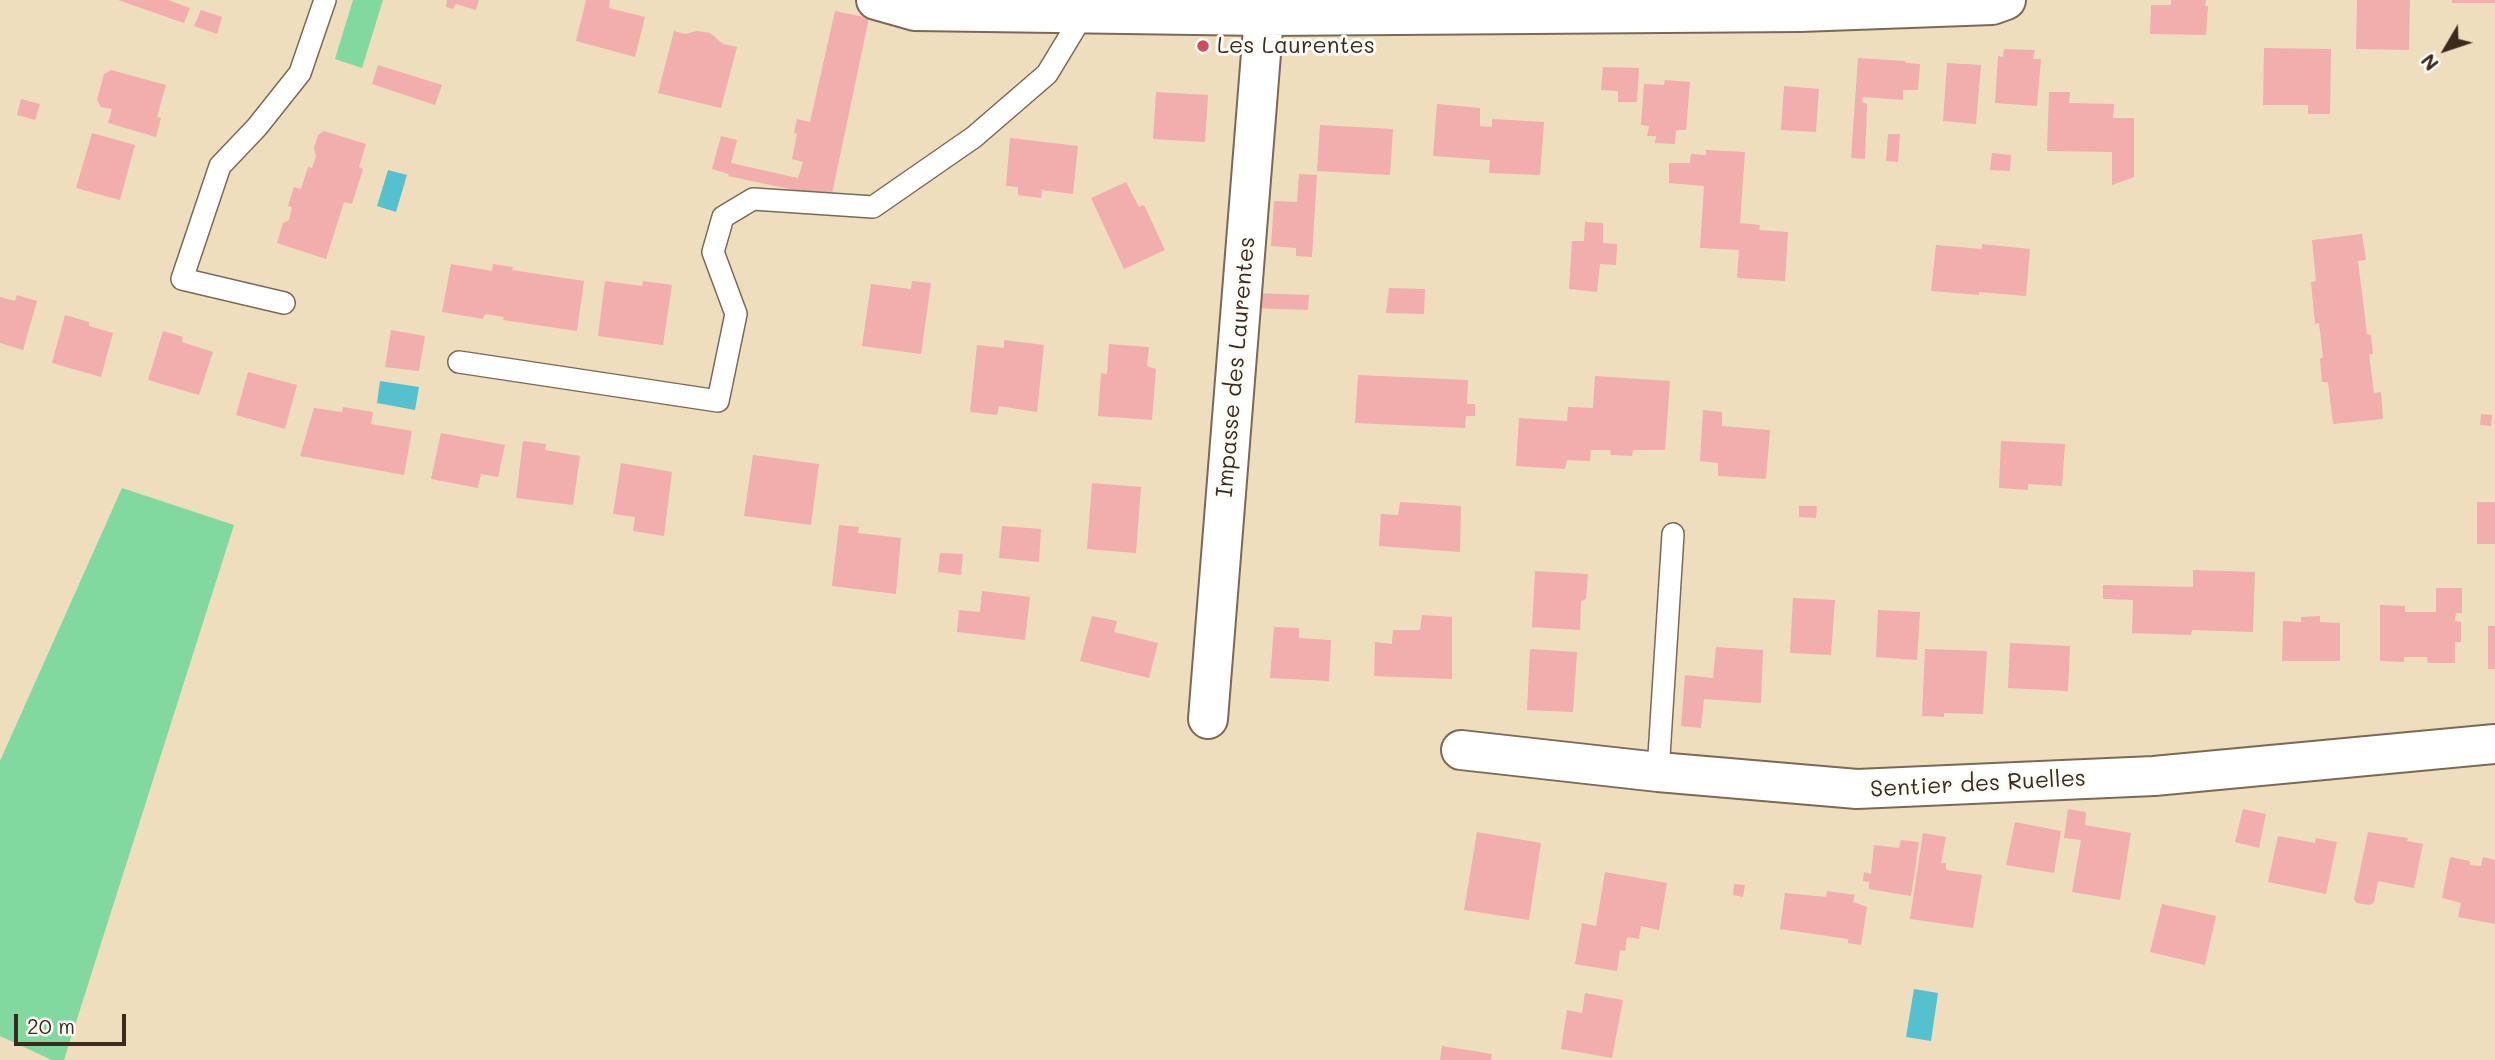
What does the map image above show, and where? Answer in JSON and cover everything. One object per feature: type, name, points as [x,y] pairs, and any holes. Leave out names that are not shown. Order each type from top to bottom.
[{"type":"street","points":[[876,0],[915,11],[1264,16],[1634,6],[1800,12],[1992,5],[2006,0]]},
{"type":"street","name":"Impasse des Laurentes","points":[[1208,719],[1264,16]]},
{"type":"street","name":"Sentier des Ruelles","points":[[1461,750],[1658,772],[1857,789],[2154,776],[2495,744]]},
{"type":"lane","points":[[284,303],[182,279],[220,166],[257,127],[300,73],[325,0]]},
{"type":"lane","points":[[459,362],[718,401],[736,313],[713,251],[723,217],[753,199],[873,207],[974,137],[1047,74],[1084,13]]},
{"type":"lane","points":[[1658,772],[1673,534]]},
{"type":"green space","points":[[353,0],[383,0],[362,68],[335,59]]},
{"type":"green space","points":[[122,488],[234,525],[64,1060],[52,1060],[0,1036],[0,761]]},
{"type":"water","points":[[388,170],[407,175],[396,212],[377,206]]},
{"type":"water","points":[[380,381],[419,387],[415,410],[377,403]]},
{"type":"water","points":[[1914,989],[1938,993],[1931,1041],[1906,1037]]},
{"type":"building","points":[[118,0],[168,0],[190,8],[184,23]]},
{"type":"building","points":[[447,0],[479,0],[476,10],[456,4],[453,9],[446,7]]},
{"type":"building","points":[[586,0],[610,0],[609,8],[645,17],[635,57],[576,41]]},
{"type":"building","points":[[2171,0],[2206,0],[2206,35],[2150,34],[2151,5],[2171,5]]},
{"type":"building","points":[[2357,0],[2410,0],[2409,50],[2356,49]]},
{"type":"building","points":[[2452,0],[2495,0],[2495,3],[2452,3]]},
{"type":"building","points":[[201,10],[222,17],[217,34],[194,26]]},
{"type":"building","points":[[835,11],[869,18],[832,194],[799,191],[728,176],[729,174],[712,169],[721,136],[737,140],[731,163],[798,178],[803,162],[792,159],[797,119],[810,122]]},
{"type":"building","points":[[674,31],[685,34],[697,31],[710,33],[723,44],[737,47],[721,108],[658,93]]},
{"type":"building","points":[[2264,48],[2331,49],[2330,114],[2308,114],[2308,105],[2263,105]]},
{"type":"building","points":[[2004,49],[2035,50],[2033,59],[2041,59],[2037,106],[1995,103],[1998,56],[2003,57]]},
{"type":"building","points":[[1858,58],[1920,64],[1918,90],[1903,90],[1903,100],[1863,97],[1862,102],[1867,104],[1865,159],[1851,158]]},
{"type":"building","points":[[1947,63],[1981,65],[1976,124],[1943,121]]},
{"type":"building","points":[[378,65],[442,85],[435,105],[372,84]]},
{"type":"building","points":[[1603,67],[1639,68],[1637,102],[1618,102],[1618,91],[1601,90]]},
{"type":"building","points":[[111,70],[166,85],[157,117],[161,118],[156,137],[108,123],[112,109],[101,107],[97,100],[104,74]]},
{"type":"building","points":[[1665,80],[1690,82],[1686,130],[1676,130],[1675,144],[1655,143],[1656,136],[1647,136],[1649,126],[1641,125],[1644,84],[1664,85]]},
{"type":"building","points":[[1784,86],[1819,89],[1816,132],[1781,130]]},
{"type":"building","points":[[1156,92],[1208,95],[1205,142],[1153,139]]},
{"type":"building","points":[[2049,92],[2070,92],[2069,103],[2114,104],[2113,118],[2134,118],[2134,177],[2112,185],[2112,152],[2047,151]]},
{"type":"building","points":[[21,99],[40,104],[35,120],[17,115]]},
{"type":"building","points":[[1437,104],[1480,108],[1480,126],[1492,127],[1492,119],[1544,122],[1540,175],[1489,173],[1490,160],[1433,156]]},
{"type":"building","points":[[1320,125],[1393,129],[1390,175],[1317,171]]},
{"type":"building","points":[[324,131],[366,144],[359,167],[363,169],[352,204],[344,202],[326,259],[277,243],[283,223],[289,220],[292,207],[288,206],[294,187],[301,189],[308,167],[312,168],[316,156],[314,148],[318,135]]},
{"type":"building","points":[[92,133],[135,145],[120,200],[76,188]]},
{"type":"building","points":[[1888,134],[1900,134],[1898,162],[1886,161]]},
{"type":"building","points":[[1010,138],[1078,146],[1073,194],[1042,190],[1041,198],[1018,195],[1018,187],[1006,186]]},
{"type":"building","points":[[1706,150],[1745,152],[1740,223],[1760,225],[1759,230],[1788,232],[1785,281],[1737,278],[1739,250],[1700,248],[1704,186],[1669,183],[1669,163],[1690,163],[1691,154],[1706,155]]},
{"type":"building","points":[[1992,153],[2011,155],[2010,171],[1990,170]]},
{"type":"building","points":[[1299,174],[1317,175],[1312,257],[1296,256],[1296,248],[1271,246],[1274,201],[1297,202]]},
{"type":"building","points":[[1126,182],[1139,207],[1144,205],[1165,250],[1124,269],[1091,198]]},
{"type":"building","points":[[1585,222],[1603,223],[1603,243],[1617,244],[1616,265],[1600,264],[1597,292],[1569,289],[1572,241],[1584,241]]},
{"type":"building","points":[[2362,234],[2366,260],[2358,261],[2367,334],[2371,335],[2373,354],[2369,354],[2374,393],[2381,392],[2383,419],[2333,424],[2328,382],[2322,382],[2320,359],[2323,357],[2319,323],[2315,324],[2311,282],[2316,281],[2312,240]]},
{"type":"building","points":[[1982,244],[2030,249],[2026,296],[1931,291],[1936,245],[1982,249]]},
{"type":"building","points":[[451,264],[492,271],[493,264],[513,267],[512,270],[584,281],[577,331],[503,320],[504,317],[485,314],[483,319],[442,312]]},
{"type":"building","points":[[605,281],[642,286],[643,281],[672,285],[663,345],[598,336]]},
{"type":"building","points":[[912,281],[931,283],[921,354],[862,346],[871,284],[911,289]]},
{"type":"building","points":[[1389,288],[1425,289],[1424,314],[1386,313]]},
{"type":"building","points":[[1253,293],[1309,295],[1308,310],[1252,308]]},
{"type":"building","points":[[17,295],[37,301],[23,350],[0,343],[0,297],[15,301]]},
{"type":"building","points":[[65,315],[113,333],[101,377],[52,363]]},
{"type":"building","points":[[391,330],[425,336],[419,371],[385,367]]},
{"type":"building","points":[[163,331],[183,337],[182,342],[213,352],[199,395],[148,380]]},
{"type":"building","points":[[1004,340],[1044,345],[1037,412],[999,406],[997,415],[970,412],[977,345],[1004,348]]},
{"type":"building","points":[[1109,344],[1149,347],[1147,366],[1156,369],[1152,420],[1098,416],[1101,373],[1107,374]]},
{"type":"building","points":[[248,372],[297,385],[285,429],[236,415]]},
{"type":"building","points":[[1358,375],[1468,380],[1467,404],[1475,404],[1475,416],[1466,416],[1465,428],[1355,423]]},
{"type":"building","points":[[1595,376],[1670,381],[1665,450],[1633,450],[1632,456],[1611,455],[1610,450],[1591,450],[1590,461],[1567,460],[1565,469],[1516,466],[1519,418],[1567,421],[1568,407],[1593,408]]},
{"type":"building","points":[[343,407],[373,412],[371,424],[412,431],[404,475],[300,456],[314,408],[342,412]]},
{"type":"building","points":[[1703,410],[1722,412],[1722,426],[1770,430],[1766,479],[1718,476],[1718,463],[1700,461]]},
{"type":"building","points":[[2481,414],[2492,415],[2491,426],[2480,425]]},
{"type":"building","points":[[441,433],[505,445],[498,477],[481,474],[478,488],[431,479]]},
{"type":"building","points":[[523,441],[546,444],[545,450],[580,456],[573,505],[516,498]]},
{"type":"building","points":[[2001,441],[2065,444],[2062,486],[2028,484],[2028,490],[1999,488]]},
{"type":"building","points":[[753,455],[819,464],[811,525],[744,516]]},
{"type":"building","points":[[621,463],[672,472],[664,536],[633,531],[635,517],[613,514]]},
{"type":"building","points":[[1092,483],[1141,487],[1136,553],[1087,549]]},
{"type":"building","points":[[1400,502],[1461,506],[1460,552],[1379,546],[1381,514],[1398,515]]},
{"type":"building","points":[[2477,502],[2495,502],[2495,544],[2477,544]]},
{"type":"building","points":[[1799,506],[1817,506],[1816,518],[1799,517]]},
{"type":"building","points":[[839,525],[859,527],[858,533],[901,538],[896,594],[832,586]]},
{"type":"building","points":[[1002,526],[1041,529],[1039,562],[999,558]]},
{"type":"building","points":[[940,553],[963,554],[961,575],[938,572]]},
{"type":"building","points":[[2193,570],[2255,572],[2253,632],[2192,630],[2191,635],[2132,633],[2133,600],[2103,599],[2103,585],[2193,587]]},
{"type":"building","points":[[1535,571],[1588,574],[1586,599],[1581,601],[1580,630],[1532,627]]},
{"type":"building","points":[[2436,588],[2462,588],[2462,613],[2456,613],[2455,621],[2461,622],[2461,642],[2455,642],[2455,663],[2428,663],[2427,657],[2404,657],[2404,662],[2380,661],[2380,605],[2405,606],[2405,612],[2436,612]]},
{"type":"building","points":[[982,591],[1030,597],[1025,640],[957,632],[959,610],[980,612]]},
{"type":"building","points":[[1793,598],[1835,600],[1831,655],[1790,653]]},
{"type":"building","points":[[1878,610],[1920,612],[1917,660],[1876,657]]},
{"type":"building","points":[[1422,615],[1452,617],[1452,679],[1374,676],[1375,642],[1392,644],[1393,630],[1420,630]]},
{"type":"building","points":[[1092,616],[1117,621],[1114,632],[1158,643],[1149,678],[1080,661]]},
{"type":"building","points":[[2320,616],[2320,622],[2340,623],[2340,661],[2282,661],[2283,621],[2301,622],[2301,617]]},
{"type":"building","points":[[2488,626],[2495,626],[2495,669],[2488,669]]},
{"type":"building","points":[[1274,627],[1299,628],[1299,638],[1331,640],[1329,681],[1270,678]]},
{"type":"building","points":[[2010,643],[2070,646],[2068,691],[2008,688]]},
{"type":"building","points":[[1716,647],[1763,650],[1761,703],[1704,699],[1701,728],[1681,726],[1685,675],[1713,678]]},
{"type":"building","points":[[1530,649],[1577,652],[1573,712],[1527,710]]},
{"type":"building","points":[[1925,649],[1987,651],[1983,714],[1944,713],[1944,717],[1922,716]]},
{"type":"building","points":[[2068,809],[2086,812],[2085,825],[2131,833],[2120,900],[2072,892],[2081,840],[2064,838]]},
{"type":"building","points":[[2243,809],[2266,814],[2259,848],[2235,842]]},
{"type":"building","points":[[2015,822],[2061,831],[2054,873],[2006,865]]},
{"type":"building","points":[[1477,832],[1541,843],[1529,920],[1464,910]]},
{"type":"building","points":[[2368,832],[2408,838],[2407,841],[2423,844],[2414,888],[2378,881],[2374,903],[2370,905],[2356,903],[2354,899]]},
{"type":"building","points":[[1923,833],[1946,837],[1941,863],[1946,863],[1946,870],[1982,875],[1973,928],[1910,919]]},
{"type":"building","points":[[2278,836],[2315,843],[2316,838],[2337,842],[2326,894],[2268,882]]},
{"type":"building","points":[[1901,840],[1919,842],[1911,896],[1869,889],[1869,882],[1863,881],[1864,872],[1871,874],[1874,845],[1899,848]]},
{"type":"building","points":[[2450,857],[2470,861],[2470,865],[2481,866],[2483,857],[2495,860],[2495,924],[2458,917],[2461,903],[2442,898]]},
{"type":"building","points":[[1605,872],[1667,883],[1659,930],[1641,926],[1639,939],[1627,937],[1625,951],[1620,950],[1617,971],[1575,964],[1582,923],[1596,926]]},
{"type":"building","points":[[1734,884],[1745,885],[1743,897],[1733,895]]},
{"type":"building","points":[[1827,891],[1855,895],[1853,902],[1867,907],[1861,945],[1848,943],[1848,939],[1780,929],[1785,893],[1826,897]]},
{"type":"building","points":[[2162,904],[2216,916],[2205,965],[2150,952]]},
{"type":"building","points":[[1585,993],[1623,1000],[1612,1058],[1561,1049],[1567,1010],[1582,1013]]},
{"type":"building","points":[[1442,1046],[1492,1054],[1491,1060],[1440,1060]]},
{"type":"place","name":"Les Laurentes","points":[[1203,46]]}]
